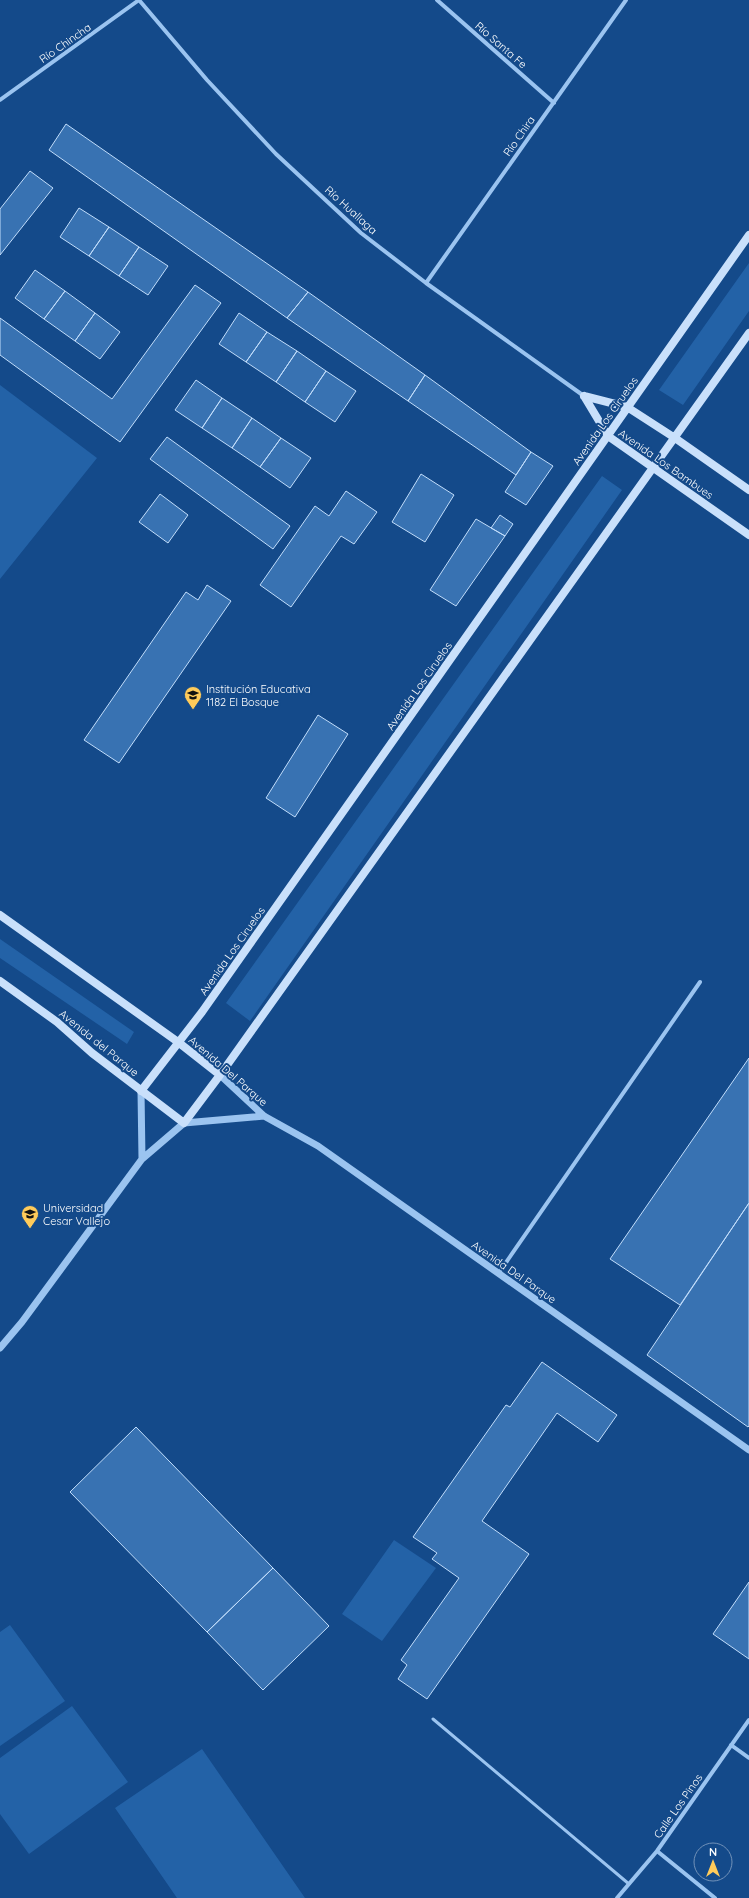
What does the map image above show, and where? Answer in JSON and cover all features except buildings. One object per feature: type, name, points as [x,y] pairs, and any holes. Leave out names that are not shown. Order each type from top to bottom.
[{"type":"main road","name":"Avenida Los Ciruelos","points":[[141,1091],[202,1012],[749,235]]},
{"type":"main road","points":[[184,1123],[220,1075],[749,333]]},
{"type":"main road","points":[[584,396],[628,407],[749,490]]},
{"type":"main road","name":"Avenida Los Bambues","points":[[584,396],[608,436],[652,469],[749,535]]},
{"type":"main road","name":"Avenida del Parque","points":[[0,915],[178,1042]]},
{"type":"main road","name":"Avenida del Parque","points":[[0,981],[57,1022],[92,1053],[184,1123]]},
{"type":"main road","name":"Avenida Del Parque","points":[[178,1042],[220,1075]]},
{"type":"street","name":"Río Chincha","points":[[0,100],[139,0]]},
{"type":"street","name":"Río Huallaga","points":[[139,0],[207,80],[276,154],[361,233],[426,283],[584,396]]},
{"type":"street","name":"Río Santa Fe","points":[[437,0],[554,103]]},
{"type":"street","name":"Río Chira","points":[[426,283],[626,0]]},
{"type":"street","points":[[498,1274],[700,982]]},
{"type":"street","name":"Avenida Del Parque","points":[[220,1075],[264,1116],[318,1146],[749,1450]]},
{"type":"street","points":[[141,1091],[142,1159]]},
{"type":"street","name":"Avenida Del Parque","points":[[184,1123],[264,1116]]},
{"type":"street","points":[[0,1348],[22,1322],[142,1159],[184,1123]]},
{"type":"street","name":"Calle Los Pinos","points":[[617,1898],[657,1851],[749,1720]]},
{"type":"street","points":[[731,1745],[749,1758]]},
{"type":"street","points":[[657,1851],[715,1898]]},
{"type":"lane","points":[[433,1719],[629,1884]]},
{"type":"shaded area","points":[[749,263],[749,311],[683,405],[659,390]]},
{"type":"shaded area","points":[[0,385],[97,458],[0,579]]},
{"type":"shaded area","points":[[602,476],[622,490],[250,1021],[226,1003]]},
{"type":"shaded area","points":[[0,939],[134,1032],[127,1044],[0,958]]},
{"type":"shaded area","points":[[394,1540],[436,1568],[382,1641],[342,1614]]},
{"type":"shaded area","points":[[10,1625],[65,1701],[0,1746],[0,1632]]},
{"type":"shaded area","points":[[72,1706],[128,1782],[29,1854],[0,1814],[0,1758]]},
{"type":"shaded area","points":[[202,1749],[305,1898],[177,1898],[115,1808]]},
{"type":"place","name":"Institución Educativa 1182 El Bosque","points":[[193,710]]},
{"type":"place","name":"Universidad Cesar Vallejo","points":[[30,1229]]}]
